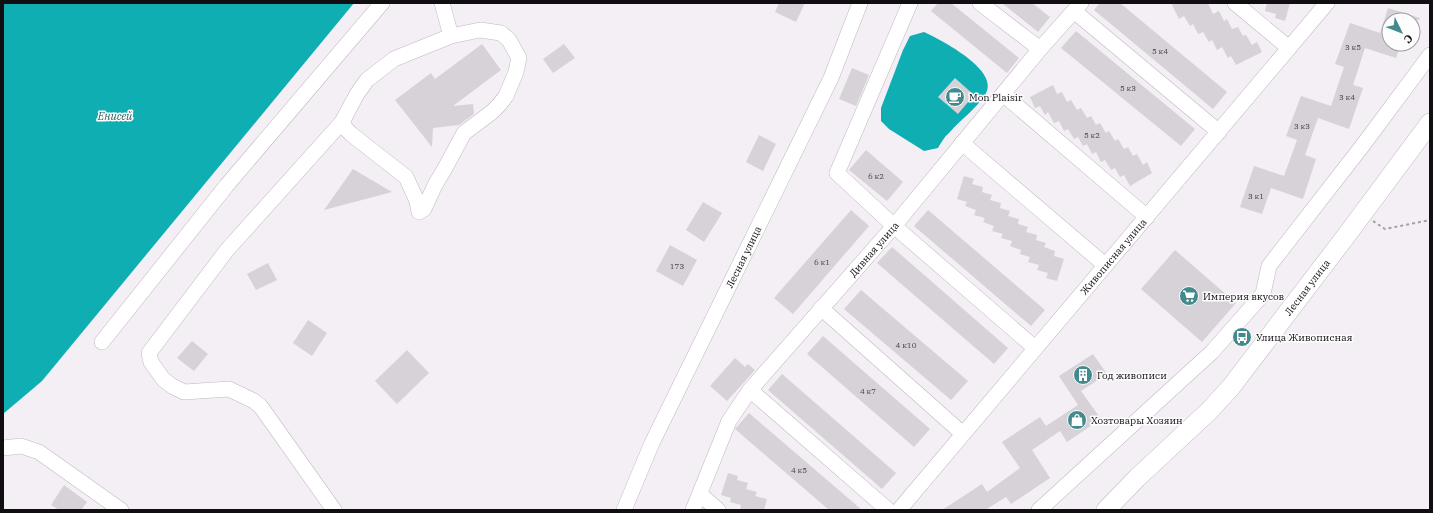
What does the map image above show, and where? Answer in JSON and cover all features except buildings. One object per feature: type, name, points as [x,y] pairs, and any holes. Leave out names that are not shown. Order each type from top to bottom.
[{"type":"main road","name":"Лесная улица","points":[[1106,510],[1137,478],[1209,411],[1230,387],[1346,236],[1430,123]]},
{"type":"street","points":[[102,342],[227,185],[382,3]]},
{"type":"street","points":[[442,3],[451,36]]},
{"type":"street","name":"Лесная улица","points":[[624,510],[652,443],[831,78],[860,3]]},
{"type":"street","points":[[910,3],[837,173],[894,226],[1035,348]]},
{"type":"street","points":[[980,3],[1040,49]]},
{"type":"street","points":[[1235,3],[1289,48]]},
{"type":"street","name":"Живописная улица","points":[[899,510],[1327,3]]},
{"type":"street","points":[[1077,7],[1219,132]]},
{"type":"street","name":"Дивная улица","points":[[693,510],[729,421],[750,390],[894,226],[1040,49],[1077,7]]},
{"type":"street","points":[[334,510],[261,407],[254,401],[229,389],[184,392],[172,386],[163,379],[151,362],[149,353],[227,250],[342,122],[357,94],[367,80],[394,60],[451,36],[480,30],[501,33],[509,40],[518,58],[514,77],[506,96],[492,112],[464,133],[435,185],[424,209],[419,212],[406,177],[351,134],[342,122]]},
{"type":"street","points":[[1039,510],[1212,352],[1263,294],[1269,266],[1363,145],[1430,55]]},
{"type":"street","points":[[1003,94],[1147,216]]},
{"type":"street","points":[[962,143],[1105,266]]},
{"type":"street","points":[[821,308],[963,434]]},
{"type":"street","points":[[750,390],[888,510]]},
{"type":"street","points":[[3,448],[21,446],[39,452],[122,510]]},
{"type":"street","points":[[700,494],[718,510]]},
{"type":"path","points":[[1372,221],[1385,229],[1430,220]]},
{"type":"water","name":"Енисей","points":[[3,3],[354,3],[42,381],[3,414]]},
{"type":"water","points":[[924,32],[955,49],[978,67],[985,76],[988,86],[985,95],[973,110],[946,136],[938,148],[924,151],[889,129],[881,121],[881,108],[903,50],[910,36]]},
{"type":"place","name":"Mon Plaisir","points":[[955,97]]},
{"type":"place","name":"Империя вкусов","points":[[1189,296]]},
{"type":"place","name":"Улица Живописная","points":[[1242,337]]},
{"type":"place","name":"Год живописи","points":[[1083,375]]},
{"type":"place","name":"Хозтовары Хозяин","points":[[1077,420]]}]
